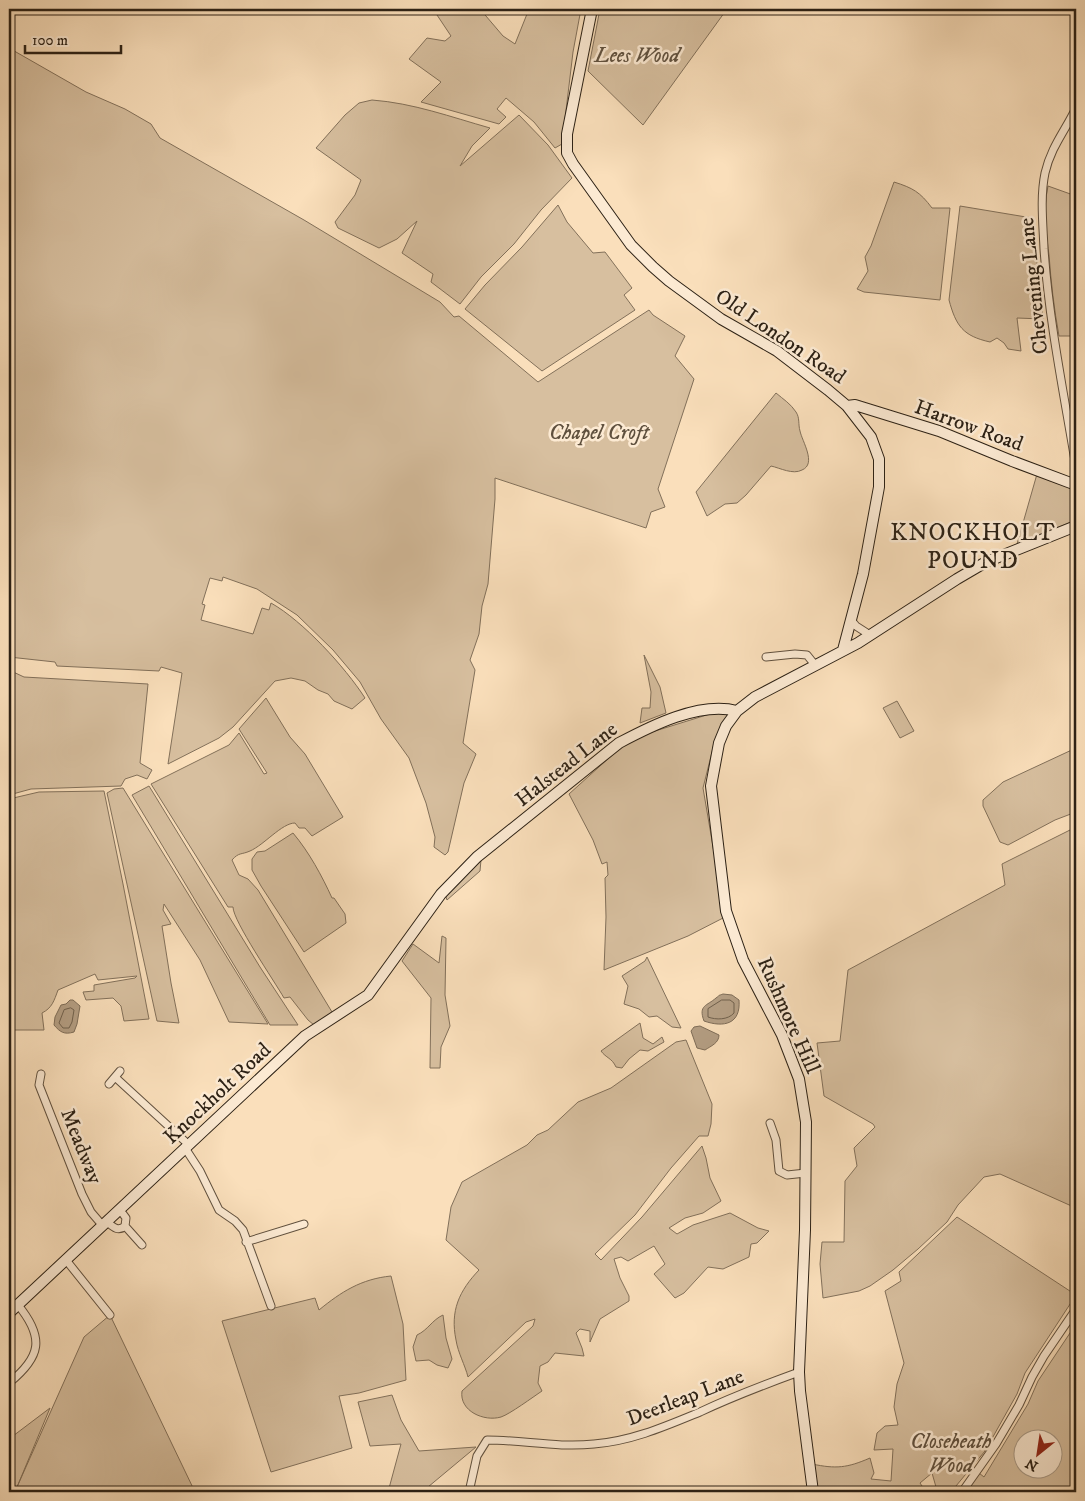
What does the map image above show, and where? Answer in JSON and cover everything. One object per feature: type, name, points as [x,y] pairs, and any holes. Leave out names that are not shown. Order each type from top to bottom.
[{"type":"street","name":"Old London Road","points":[[592,9],[567,134],[567,153],[581,175],[631,245],[669,281],[726,322],[784,356],[847,406],[871,438],[877,453],[879,479],[869,546],[852,621],[843,650]]},
{"type":"street","name":"Chevening Lane","points":[[1076,108],[1052,151],[1045,175],[1042,213],[1046,282],[1076,467]]},
{"type":"street","name":"Harrow Road","points":[[847,406],[851,404],[939,431],[1076,485]]},
{"type":"street","points":[[861,423],[869,410]]},
{"type":"street","name":"Rushmore Hill","points":[[813,1492],[799,1372],[806,1122],[800,1079],[782,1035],[743,960],[726,911],[711,786],[719,743],[726,726],[737,711],[754,697],[870,635],[976,568],[1006,553],[1076,526]]},
{"type":"street","points":[[852,621],[870,635]]},
{"type":"street","points":[[766,657],[795,654],[807,655],[815,665]]},
{"type":"street","name":"Halstead Lane","points":[[441,894],[477,857],[619,743],[639,732],[695,712],[724,707],[737,711]]},
{"type":"street","name":"Knockholt Road","points":[[14,1309],[305,1036],[368,995],[441,894]]},
{"type":"street","points":[[109,1084],[120,1071]]},
{"type":"street","name":"Meadway","points":[[41,1074],[39,1085],[70,1166],[88,1206],[105,1224]]},
{"type":"street","points":[[115,1078],[187,1147],[215,1205],[223,1214],[240,1225],[271,1306]]},
{"type":"street","points":[[770,1123],[776,1140],[779,1171],[787,1175],[806,1173]]},
{"type":"street","points":[[120,1210],[126,1218],[125,1226],[142,1245]]},
{"type":"street","points":[[105,1224],[117,1229],[125,1226]]},
{"type":"street","points":[[246,1242],[304,1224]]},
{"type":"street","points":[[66,1260],[110,1315]]},
{"type":"street","points":[[9,1298],[14,1309],[30,1319],[36,1335],[36,1345],[30,1363],[9,1383]]},
{"type":"street","points":[[962,1492],[996,1444],[1019,1405],[1044,1356],[1076,1309]]},
{"type":"street","name":"Deerleap Lane","points":[[468,1492],[477,1456],[487,1440],[576,1445],[595,1444],[641,1435],[799,1372]]},
{"type":"green space","points":[[433,9],[480,9],[503,36],[515,44],[529,9],[581,9],[573,52],[562,144],[555,148],[534,122],[506,98],[497,109],[506,117],[499,124],[421,102],[441,82],[409,59],[427,38],[445,41],[451,36]]},
{"type":"green space","name":"Lees Wood","points":[[600,9],[727,9],[643,125],[588,71]]},
{"type":"green space","name":"Chapel Croft","points":[[9,48],[86,92],[125,109],[151,124],[160,138],[304,220],[440,302],[454,317],[459,316],[538,382],[649,310],[653,315],[685,336],[675,356],[694,379],[658,489],[665,507],[651,512],[646,528],[495,478],[488,584],[482,606],[479,634],[470,660],[475,670],[463,743],[476,754],[464,783],[448,852],[445,855],[434,847],[435,837],[426,803],[409,758],[381,719],[360,682],[333,650],[297,615],[257,589],[223,577],[222,581],[210,578],[202,604],[205,605],[201,620],[253,634],[262,608],[269,610],[271,603],[310,633],[335,659],[365,698],[352,709],[334,701],[328,694],[305,681],[291,678],[275,681],[233,727],[219,738],[168,764],[182,673],[161,667],[159,671],[57,666],[55,662],[9,657]]},
{"type":"green space","points":[[372,100],[417,107],[490,128],[472,146],[460,166],[519,115],[548,145],[572,178],[541,210],[514,244],[481,277],[460,304],[431,282],[433,274],[402,253],[417,221],[397,239],[379,248],[338,228],[335,222],[355,195],[361,180],[316,148],[345,115],[359,103]]},
{"type":"green space","points":[[894,182],[916,191],[932,208],[950,208],[940,300],[864,292],[857,289],[868,271],[865,257],[871,246]]},
{"type":"green space","points":[[1048,186],[1076,196],[1076,338],[1073,336],[1059,336],[1046,229],[1045,212]]},
{"type":"green space","points":[[558,205],[567,222],[593,253],[605,252],[632,288],[624,295],[635,310],[542,371],[465,309]]},
{"type":"green space","points":[[960,206],[1032,218],[1043,319],[1017,318],[1021,351],[1008,349],[997,338],[990,342],[973,337],[962,328],[955,317],[949,300]]},
{"type":"green space","points":[[776,393],[797,414],[807,452],[808,463],[806,467],[795,472],[771,466],[737,503],[725,504],[707,516],[696,492]]},
{"type":"green space","points":[[1037,474],[1075,490],[1076,514],[1073,521],[1017,544]]},
{"type":"green space","points":[[644,655],[660,687],[666,713],[640,723],[642,708],[650,708],[651,692]]},
{"type":"green space","points":[[9,670],[24,677],[148,684],[140,763],[152,770],[147,779],[137,775],[125,779],[121,786],[31,789],[9,795]]},
{"type":"green space","points":[[266,698],[290,737],[305,754],[343,817],[312,836],[305,828],[299,828],[295,823],[290,824],[255,848],[234,857],[232,860],[239,875],[248,879],[258,890],[332,1012],[314,1025],[290,997],[284,998],[247,938],[233,907],[228,907],[151,784],[229,745],[239,733],[264,774],[267,773],[239,729]]},
{"type":"green space","points":[[897,701],[914,731],[900,738],[883,708]]},
{"type":"green space","points":[[713,713],[723,713],[729,716],[715,740],[703,788],[725,917],[688,936],[604,970],[605,878],[608,875],[607,862],[602,864],[593,840],[569,794],[620,748],[639,736]]},
{"type":"green space","points":[[1076,748],[1076,812],[1055,820],[1008,845],[1000,842],[983,806],[983,800],[1003,782]]},
{"type":"green space","points":[[149,786],[260,967],[298,1025],[270,1025],[132,795]]},
{"type":"green space","points":[[123,788],[268,1024],[229,1022],[200,960],[164,904],[163,910],[171,924],[162,926],[179,1023],[157,1021],[107,793],[114,789]]},
{"type":"green space","points":[[104,791],[149,1019],[124,1021],[121,1006],[113,998],[86,1000],[83,992],[94,991],[94,985],[135,978],[137,976],[98,980],[95,974],[58,990],[54,1001],[42,1013],[44,1030],[9,1030],[9,799],[39,792]]},
{"type":"green space","points":[[1076,827],[1076,1208],[1000,1174],[984,1177],[958,1205],[947,1222],[893,1270],[870,1286],[859,1291],[823,1298],[820,1264],[822,1242],[844,1242],[845,1181],[857,1166],[854,1148],[875,1127],[873,1124],[824,1096],[817,1043],[840,1041],[848,970],[1005,885],[1002,864]]},
{"type":"green space","points":[[293,833],[315,864],[332,898],[334,898],[345,914],[346,923],[304,952],[252,870],[252,859],[257,852],[265,851]]},
{"type":"green space","points":[[481,860],[480,871],[447,900],[445,894]]},
{"type":"green space","points":[[442,936],[446,938],[445,995],[450,1026],[441,1047],[440,1068],[430,1068],[431,998],[402,961],[413,944],[439,963]]},
{"type":"green space","points":[[647,957],[681,1028],[672,1027],[657,1016],[649,1017],[639,1009],[624,1004],[628,986],[622,976],[645,961]]},
{"type":"green space","points":[[640,1023],[643,1038],[653,1044],[662,1037],[664,1042],[648,1051],[640,1050],[622,1068],[616,1067],[601,1051]]},
{"type":"green space","points":[[686,1040],[712,1104],[708,1136],[699,1136],[671,1168],[635,1215],[595,1254],[601,1260],[642,1217],[702,1146],[710,1178],[721,1201],[703,1213],[685,1218],[669,1228],[677,1234],[693,1225],[730,1213],[758,1228],[769,1231],[757,1243],[751,1244],[749,1257],[723,1269],[708,1267],[684,1293],[675,1298],[654,1274],[665,1264],[654,1246],[628,1261],[621,1257],[614,1259],[620,1278],[629,1296],[629,1301],[600,1319],[590,1342],[590,1331],[580,1329],[576,1333],[584,1356],[555,1353],[548,1362],[540,1366],[538,1383],[542,1391],[505,1415],[487,1418],[474,1413],[464,1404],[462,1391],[533,1326],[535,1319],[526,1322],[468,1377],[457,1345],[454,1320],[461,1294],[479,1270],[446,1240],[451,1207],[462,1182],[527,1145],[537,1135],[548,1130],[578,1102],[611,1088],[676,1042]]},
{"type":"green space","name":"Closeheath Wood","points":[[957,1217],[1076,1295],[1025,1373],[1017,1394],[985,1451],[951,1492],[934,1492],[936,1487],[932,1473],[920,1483],[926,1492],[816,1492],[812,1464],[841,1467],[870,1458],[874,1473],[871,1479],[891,1481],[893,1449],[874,1450],[877,1433],[885,1426],[898,1425],[894,1407],[897,1384],[904,1363],[885,1291],[901,1281],[899,1272]]},
{"type":"green space","points":[[391,1276],[403,1324],[406,1380],[359,1393],[339,1396],[352,1448],[271,1472],[222,1321],[315,1298],[319,1310],[352,1287],[370,1280]]},
{"type":"green space","points":[[110,1315],[195,1492],[9,1492],[9,1439],[50,1408],[17,1487],[84,1337]]},
{"type":"green space","points":[[443,1315],[446,1338],[452,1359],[448,1368],[437,1365],[429,1360],[416,1361],[413,1347],[417,1335]]},
{"type":"green space","points":[[1076,1324],[1076,1492],[965,1492],[979,1473],[984,1477],[1012,1431],[1012,1478],[1062,1478],[1062,1428],[1014,1428],[1028,1404],[1038,1381]]},
{"type":"green space","points":[[392,1395],[401,1420],[419,1451],[476,1447],[422,1492],[388,1492],[401,1444],[370,1446],[358,1402]]},
{"type":"water","points":[[719,995],[732,995],[739,1000],[737,1014],[734,1019],[724,1024],[704,1021],[702,1012],[704,1006]]},
{"type":"water","points":[[73,1000],[80,1006],[74,1032],[65,1033],[54,1025],[55,1017],[61,1005],[66,1004]]},
{"type":"water","points":[[700,1026],[719,1035],[716,1042],[705,1050],[697,1048],[691,1031],[694,1027]]},
{"type":"district","name":"KNOCKHOLT POUND","points":[[973,546]]}]
